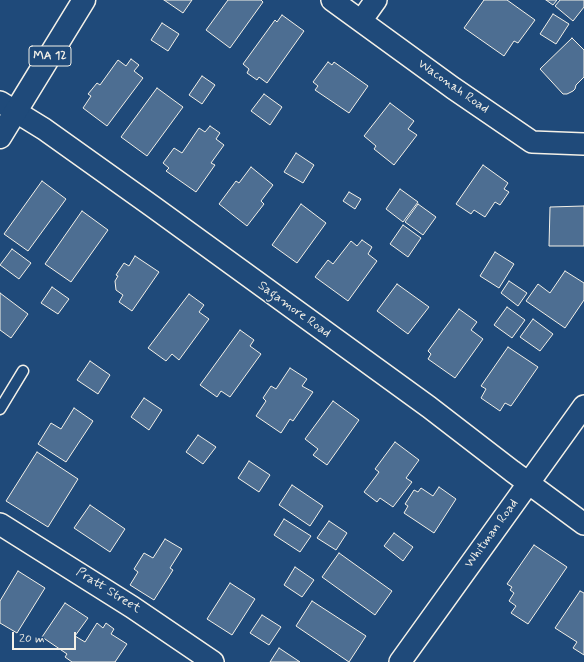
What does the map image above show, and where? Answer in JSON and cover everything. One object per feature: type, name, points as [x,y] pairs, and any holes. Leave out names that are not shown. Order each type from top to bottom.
[{"type":"main road","name":"MA 12","points":[[0,137],[8,106],[84,0]]},
{"type":"street","name":"Waconah Road","points":[[332,0],[453,88],[532,142],[584,144]]},
{"type":"street","points":[[361,21],[376,0]]},
{"type":"street","name":"Sagamore Road","points":[[8,106],[44,129],[198,239],[423,403],[584,524]]},
{"type":"street","name":"Whitman Road","points":[[400,662],[584,406]]},
{"type":"street","name":"Pratt Street","points":[[0,524],[132,607],[213,662]]},
{"type":"lane","points":[[0,409],[24,371]]},
{"type":"building","points":[[164,0],[192,0],[183,13]]},
{"type":"building","points":[[228,0],[261,0],[263,2],[230,48],[206,30]]},
{"type":"building","points":[[484,0],[507,0],[535,20],[518,43],[514,41],[504,56],[464,28]]},
{"type":"building","points":[[546,0],[557,0],[553,5]]},
{"type":"building","points":[[560,0],[584,0],[584,7],[573,21],[555,6]]},
{"type":"building","points":[[553,14],[569,24],[556,44],[540,34]]},
{"type":"building","points":[[282,15],[304,31],[267,83],[259,77],[257,80],[247,73],[249,69],[243,64],[275,20],[277,22]]},
{"type":"building","points":[[162,23],[179,34],[168,51],[151,40]]},
{"type":"building","points":[[572,38],[584,50],[584,77],[576,85],[573,91],[563,94],[540,69]]},
{"type":"building","points":[[131,59],[139,65],[134,71],[143,78],[107,126],[83,108],[91,96],[88,94],[97,83],[100,85],[118,60],[126,66]]},
{"type":"building","points":[[328,62],[332,65],[334,62],[368,86],[349,113],[315,90],[318,86],[313,82]]},
{"type":"building","points":[[202,76],[215,85],[202,104],[189,95]]},
{"type":"building","points":[[157,88],[183,107],[147,156],[121,137]]},
{"type":"building","points":[[264,94],[282,107],[270,125],[251,111]]},
{"type":"building","points":[[390,103],[414,121],[408,129],[417,135],[394,165],[374,149],[376,146],[364,136]]},
{"type":"building","points":[[210,126],[220,133],[216,139],[224,145],[211,163],[215,165],[196,192],[166,171],[169,168],[163,163],[174,148],[182,153],[199,128],[205,132]]},
{"type":"building","points":[[296,153],[314,165],[303,183],[284,172]]},
{"type":"building","points":[[483,165],[508,183],[504,189],[509,192],[500,205],[495,202],[485,217],[474,210],[471,214],[456,204]]},
{"type":"building","points":[[251,167],[273,185],[261,201],[264,204],[247,226],[219,204],[236,181],[239,183]]},
{"type":"building","points":[[42,181],[66,199],[28,251],[4,234]]},
{"type":"building","points":[[400,189],[418,202],[403,222],[386,209]]},
{"type":"building","points":[[349,192],[361,199],[355,209],[343,201]]},
{"type":"building","points":[[301,204],[326,223],[297,263],[272,245]]},
{"type":"building","points":[[418,204],[436,217],[423,235],[405,222]]},
{"type":"building","points":[[584,206],[584,246],[549,246],[550,207]]},
{"type":"building","points":[[82,211],[108,230],[71,282],[45,264]]},
{"type":"building","points":[[403,225],[421,238],[408,257],[390,244]]},
{"type":"building","points":[[362,240],[372,247],[368,254],[377,261],[348,301],[315,277],[328,260],[333,264],[351,241],[357,246]]},
{"type":"building","points":[[12,249],[31,263],[19,279],[0,265]]},
{"type":"building","points":[[495,252],[514,264],[499,288],[480,276]]},
{"type":"building","points":[[135,256],[159,272],[132,311],[119,302],[123,295],[116,290],[115,281],[118,276],[116,275],[124,263],[129,266]]},
{"type":"building","points":[[565,271],[584,283],[584,300],[565,328],[526,301],[538,284],[550,293]]},
{"type":"building","points":[[509,281],[527,293],[518,306],[501,293]]},
{"type":"building","points":[[397,284],[429,307],[408,334],[377,311]]},
{"type":"building","points":[[52,287],[69,299],[58,314],[41,303]]},
{"type":"building","points":[[0,293],[28,314],[11,338],[0,330]]},
{"type":"building","points":[[189,294],[204,305],[199,312],[209,319],[179,360],[172,354],[166,361],[148,348]]},
{"type":"building","points":[[507,307],[525,320],[512,338],[494,325]]},
{"type":"building","points":[[459,309],[477,322],[471,330],[483,339],[455,378],[428,359],[431,354],[428,351]]},
{"type":"building","points":[[533,319],[553,334],[540,351],[520,337]]},
{"type":"building","points":[[240,330],[254,340],[250,346],[261,354],[230,397],[221,391],[217,397],[200,385]]},
{"type":"building","points":[[508,347],[538,367],[511,406],[505,403],[500,411],[481,398],[486,389],[481,386]]},
{"type":"building","points":[[90,361],[110,375],[98,394],[77,380]]},
{"type":"building","points":[[290,368],[307,379],[302,386],[313,392],[293,421],[290,419],[281,433],[256,416],[266,401],[263,398],[271,386],[276,389]]},
{"type":"building","points":[[144,398],[162,410],[149,430],[131,417]]},
{"type":"building","points":[[333,401],[359,420],[327,465],[313,455],[318,449],[305,439]]},
{"type":"building","points":[[74,408],[93,421],[66,462],[38,444],[51,423],[61,429]]},
{"type":"building","points":[[198,435],[216,447],[203,464],[186,452]]},
{"type":"building","points":[[395,442],[419,460],[406,478],[412,482],[393,507],[380,498],[377,502],[364,492],[379,472],[375,469]]},
{"type":"building","points":[[37,452],[78,479],[48,527],[6,501]]},
{"type":"building","points":[[249,461],[270,475],[259,492],[238,478]]},
{"type":"building","points":[[292,485],[323,506],[310,526],[279,505]]},
{"type":"building","points":[[439,487],[456,499],[434,533],[404,513],[408,506],[405,504],[414,490],[418,492],[421,488],[433,496]]},
{"type":"building","points":[[90,505],[125,529],[110,552],[74,528]]},
{"type":"building","points":[[284,519],[311,536],[300,552],[274,535]]},
{"type":"building","points":[[329,521],[347,533],[336,550],[317,538]]},
{"type":"building","points":[[394,533],[413,547],[403,561],[384,546]]},
{"type":"building","points":[[165,539],[182,549],[170,568],[173,570],[154,600],[130,585],[138,572],[134,569],[144,553],[153,558]]},
{"type":"building","points":[[534,545],[567,567],[528,624],[511,613],[516,606],[509,601],[514,593],[510,590],[512,587],[507,584]]},
{"type":"building","points":[[339,553],[392,591],[375,615],[322,577]]},
{"type":"building","points":[[295,567],[314,580],[302,597],[284,585]]},
{"type":"building","points":[[18,571],[45,588],[17,633],[0,623],[0,601]]},
{"type":"building","points":[[230,583],[255,599],[232,635],[207,619]]},
{"type":"building","points":[[580,591],[584,593],[584,655],[573,648],[577,642],[555,628]]},
{"type":"building","points":[[312,601],[366,636],[349,662],[296,626]]},
{"type":"building","points":[[65,603],[88,618],[75,636],[85,642],[97,623],[103,628],[106,623],[114,629],[111,634],[127,644],[115,662],[72,662],[65,657],[67,654],[42,637]]},
{"type":"building","points":[[262,615],[281,627],[269,645],[250,633]]},
{"type":"building","points":[[279,648],[300,662],[270,662]]}]
